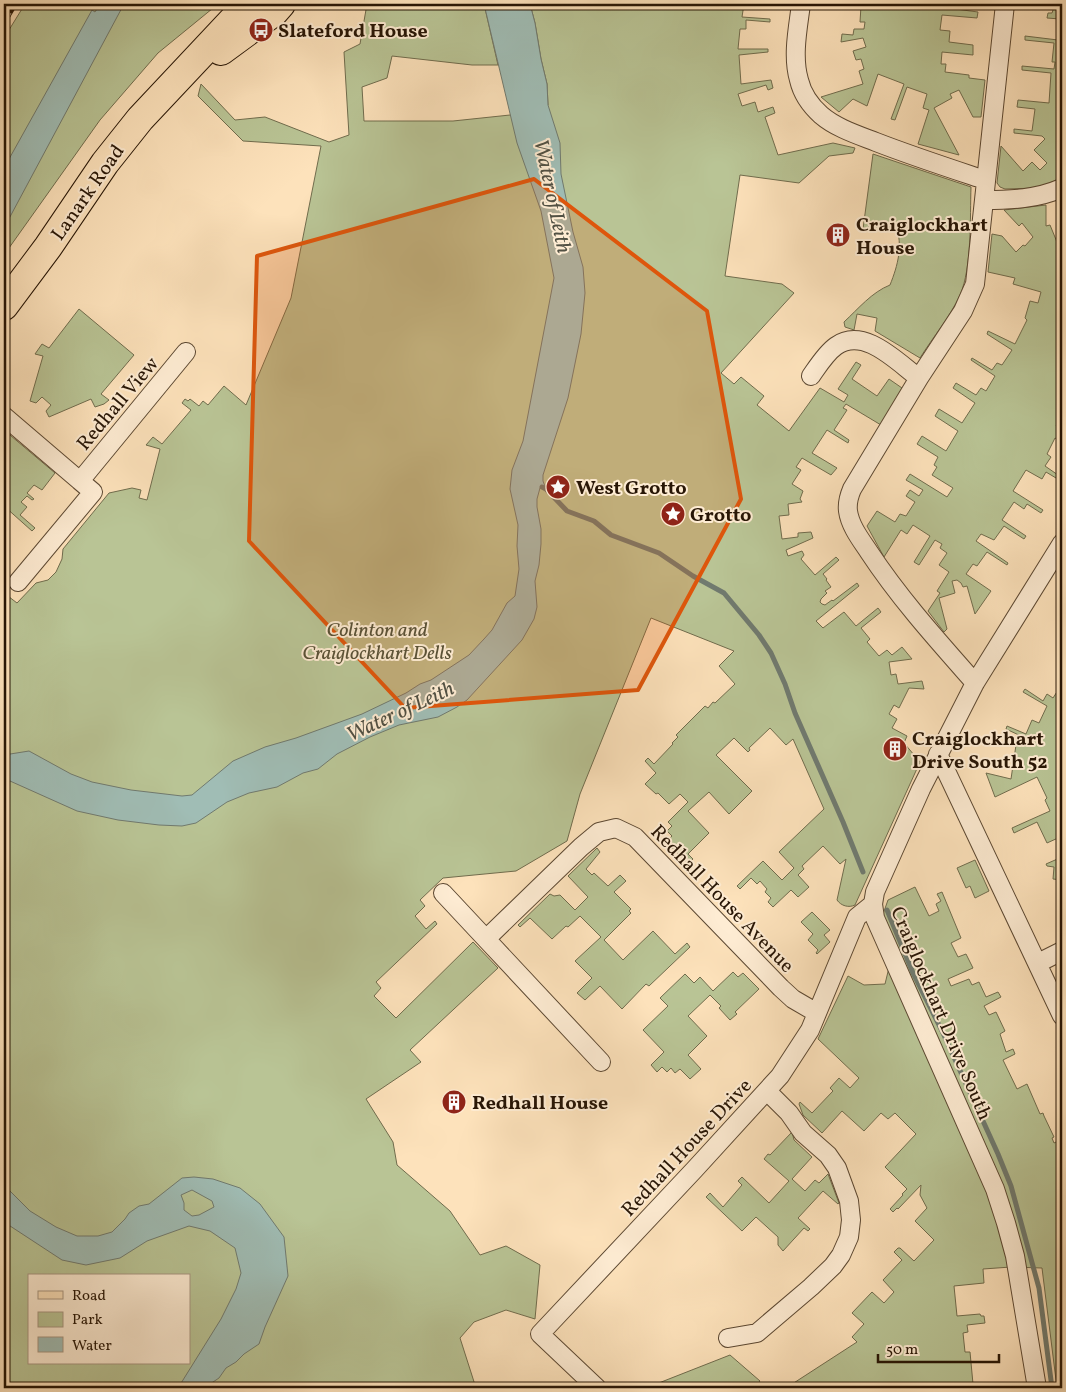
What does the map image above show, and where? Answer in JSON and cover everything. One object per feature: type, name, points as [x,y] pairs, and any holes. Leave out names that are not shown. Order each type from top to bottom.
[{"type":"main road","name":"Lanark Road","points":[[4,306],[48,247],[104,163],[140,119],[248,4]]},
{"type":"main road","name":"Lanark Road","points":[[175,82],[274,12],[281,4]]},
{"type":"street","points":[[801,4],[796,67],[803,92],[821,115],[863,137],[923,160],[985,180]]},
{"type":"street","points":[[975,684],[915,614],[880,568],[857,534],[848,513],[848,498],[920,378],[950,334],[972,293],[977,275],[985,180],[1005,4]]},
{"type":"street","points":[[984,200],[1025,199],[1062,188]]},
{"type":"street","points":[[811,376],[834,347],[843,342],[859,340],[873,344],[920,378]]},
{"type":"street","name":"Redhall View","points":[[80,481],[186,352]]},
{"type":"street","name":"Redhall View","points":[[4,416],[93,492],[39,567],[18,582]]},
{"type":"street","name":"Craiglockhart Drive South","points":[[1037,1388],[1015,1256],[1006,1222],[991,1181],[874,918],[873,904],[875,892],[938,754],[975,684],[1062,543]]},
{"type":"street","points":[[938,754],[1062,1016]]},
{"type":"street","name":"Redhall House Avenue","points":[[486,939],[592,837],[606,829],[616,828],[635,837],[781,988],[793,999],[817,1013]]},
{"type":"street","points":[[443,893],[486,939],[579,1050],[601,1062]]},
{"type":"street","name":"Redhall House Drive","points":[[597,1388],[540,1334],[767,1091],[793,1057],[810,1030],[857,917],[873,904]]},
{"type":"street","points":[[1038,963],[1062,951]]},
{"type":"street","points":[[728,1338],[757,1333],[833,1266],[841,1255],[849,1237],[851,1220],[849,1201],[837,1168],[828,1155],[803,1134],[790,1113],[767,1091]]},
{"type":"highlighted area","points":[[534,179],[707,311],[741,499],[638,690],[405,708],[249,541],[257,256]]},
{"type":"green space","points":[[25,4],[218,4],[158,53],[100,120],[4,255],[4,38]]},
{"type":"green space","name":"Colinton and Craiglockhart Dells","points":[[367,4],[484,4],[498,65],[472,65],[392,56],[387,78],[362,87],[364,121],[453,121],[510,115],[548,105],[547,84],[530,4],[744,4],[742,17],[770,19],[770,22],[746,20],[746,29],[740,29],[738,49],[768,49],[768,52],[739,55],[741,84],[771,80],[773,88],[768,90],[766,85],[738,94],[742,106],[755,102],[758,112],[773,107],[775,113],[765,117],[778,155],[833,143],[855,148],[853,153],[829,156],[799,183],[740,175],[725,276],[782,284],[794,293],[721,373],[734,384],[741,377],[764,396],[757,405],[789,431],[820,388],[844,402],[848,395],[838,389],[856,362],[861,365],[852,379],[877,396],[889,379],[902,388],[881,425],[846,404],[843,408],[847,410],[834,430],[849,440],[848,443],[827,430],[812,453],[837,468],[831,475],[802,458],[796,467],[801,470],[792,484],[803,491],[800,499],[802,502],[788,504],[789,515],[779,516],[782,539],[798,537],[798,533],[811,532],[813,538],[786,550],[788,556],[802,551],[804,555],[801,559],[815,575],[836,557],[839,560],[823,574],[831,587],[825,591],[827,593],[820,602],[822,604],[825,605],[833,601],[857,583],[859,586],[816,621],[823,628],[844,612],[856,626],[878,608],[881,612],[861,628],[870,639],[867,642],[879,656],[887,650],[892,655],[902,647],[912,659],[889,662],[891,675],[896,674],[898,684],[922,681],[924,689],[909,688],[899,708],[894,705],[889,714],[897,719],[892,728],[907,736],[904,743],[920,762],[855,905],[845,906],[837,900],[846,859],[840,864],[823,846],[802,866],[804,869],[798,875],[809,887],[798,897],[791,890],[773,907],[768,902],[771,898],[765,892],[767,889],[760,881],[757,884],[751,878],[740,889],[737,886],[763,861],[782,880],[794,868],[779,852],[824,809],[793,739],[786,745],[770,728],[749,748],[748,752],[734,738],[716,755],[752,791],[729,814],[709,792],[688,811],[709,833],[688,854],[693,859],[688,864],[666,842],[672,836],[667,831],[672,826],[668,822],[688,802],[680,794],[669,804],[645,784],[656,773],[645,761],[648,758],[654,764],[673,744],[678,737],[676,735],[705,706],[708,708],[713,702],[715,703],[735,684],[719,666],[734,651],[651,618],[580,794],[567,841],[516,871],[443,878],[420,900],[425,906],[415,916],[426,929],[435,921],[437,924],[376,982],[381,988],[374,996],[396,1018],[473,942],[498,968],[410,1050],[421,1062],[366,1099],[393,1142],[397,1165],[450,1211],[480,1255],[506,1246],[540,1265],[535,1319],[506,1310],[474,1322],[460,1338],[476,1388],[4,1388],[4,593],[17,603],[36,583],[48,580],[56,572],[62,559],[63,549],[109,493],[132,488],[141,490],[139,498],[147,500],[160,449],[146,445],[153,437],[162,444],[191,410],[182,403],[185,399],[188,401],[190,399],[199,406],[203,401],[208,405],[224,386],[246,405],[291,298],[321,146],[243,141],[198,96],[201,84],[235,120],[265,117],[329,142],[349,135],[344,52],[360,44]]},
{"type":"green space","points":[[843,4],[948,4],[948,8],[978,12],[977,18],[942,15],[940,30],[950,31],[949,42],[973,45],[973,55],[942,52],[941,64],[946,64],[945,72],[969,75],[969,78],[985,80],[981,117],[973,117],[959,90],[950,94],[952,98],[934,108],[959,155],[918,144],[929,110],[923,108],[927,94],[907,87],[895,120],[891,119],[904,84],[878,74],[867,106],[853,99],[839,112],[821,97],[863,84],[859,71],[864,69],[861,59],[856,60],[853,51],[866,47],[863,38],[841,42],[842,34],[853,35],[854,29],[864,29],[865,22],[860,22],[861,6]]},
{"type":"green space","points":[[1055,4],[1062,4],[1062,143],[1060,145],[1062,148],[1062,178],[1037,188],[1005,189],[997,183],[1001,146],[1023,171],[1032,162],[1040,170],[1047,163],[1034,150],[1045,139],[1042,136],[1014,133],[1014,129],[1032,131],[1035,109],[1017,107],[1018,100],[1049,103],[1051,73],[1022,70],[1022,66],[1054,69],[1055,62],[1052,62],[1054,43],[1025,40],[1025,36],[1058,40],[1060,19],[1047,18],[1048,13],[1052,13]]},
{"type":"green space","points":[[873,154],[971,187],[970,242],[964,284],[951,311],[920,358],[875,331],[877,318],[857,314],[854,330],[845,327],[844,322],[866,301],[890,285],[899,255],[896,225],[881,230],[863,229]]},
{"type":"green space","points":[[1046,205],[1046,226],[1050,225],[1059,247],[1062,245],[1062,411],[1058,417],[1061,419],[1056,426],[1062,431],[1062,442],[1055,438],[1047,454],[1051,457],[1045,466],[1058,475],[1056,478],[1046,472],[1042,479],[1026,470],[1013,491],[1043,510],[1041,513],[1027,504],[1024,509],[1014,502],[1002,520],[1026,536],[1024,539],[1004,526],[994,540],[981,534],[976,541],[1008,563],[1007,565],[987,552],[977,566],[973,564],[966,574],[991,591],[975,614],[967,586],[963,587],[957,580],[952,581],[955,593],[939,598],[947,629],[944,632],[928,611],[940,593],[937,591],[949,572],[939,565],[947,553],[940,548],[942,544],[935,540],[919,565],[914,562],[930,536],[913,525],[907,534],[901,530],[884,557],[867,526],[877,511],[895,522],[900,514],[906,516],[915,502],[906,496],[910,490],[919,496],[923,490],[906,480],[910,474],[947,497],[953,488],[932,475],[937,467],[934,465],[938,457],[917,444],[922,436],[946,451],[958,431],[935,416],[939,409],[962,423],[975,403],[953,388],[956,383],[976,395],[981,388],[986,391],[995,376],[971,360],[972,358],[992,370],[997,363],[1002,365],[1012,350],[987,334],[988,331],[1015,344],[1027,320],[1025,318],[1030,301],[1038,303],[1041,292],[1013,284],[1015,278],[988,272],[992,234],[1002,236],[1016,252],[1033,237],[1022,223],[1019,226],[1004,210]]},
{"type":"green space","points":[[79,309],[134,355],[101,394],[109,400],[104,404],[95,407],[91,399],[49,417],[46,411],[51,405],[42,397],[36,403],[30,401],[43,356],[35,354],[42,344],[49,348]]},
{"type":"green space","points":[[4,430],[55,473],[42,490],[34,485],[27,493],[34,499],[32,500],[27,496],[21,502],[27,507],[20,515],[35,528],[32,531],[4,506]]},
{"type":"green space","points":[[1062,684],[1062,854],[1058,838],[1047,843],[1037,822],[1014,833],[1012,828],[1050,811],[1045,800],[1047,798],[1037,777],[995,797],[986,773],[1011,779],[1016,745],[1018,746],[1023,737],[1006,729],[1007,726],[1026,734],[1032,720],[1039,723],[1047,706],[1023,692],[1025,689],[1043,701],[1047,694],[1053,698]]},
{"type":"green space","points":[[597,848],[600,852],[586,869],[592,875],[594,873],[608,886],[620,875],[626,881],[614,892],[631,909],[629,911],[631,913],[604,940],[623,960],[653,931],[675,954],[687,943],[690,947],[649,986],[646,984],[622,1009],[600,986],[585,1000],[577,993],[592,978],[575,961],[601,937],[580,916],[552,939],[530,918],[520,927],[518,925],[550,894],[554,896],[560,895],[575,910],[588,897],[568,876]]},
{"type":"green space","points":[[1062,857],[1062,880],[1053,879],[1054,867],[1047,866],[1046,864]]},
{"type":"green space","points":[[975,860],[989,891],[975,898],[970,886],[966,888],[957,868]]},
{"type":"green space","points":[[915,887],[929,916],[939,911],[936,904],[941,901],[937,894],[942,892],[961,938],[951,943],[958,957],[966,954],[973,968],[948,979],[951,986],[969,979],[972,985],[979,982],[986,997],[998,992],[1001,997],[984,1006],[989,1015],[996,1012],[1005,1031],[1000,1034],[1006,1052],[1013,1049],[1015,1054],[1003,1060],[1017,1089],[1027,1084],[1040,1114],[1043,1113],[1054,1137],[1052,1138],[1054,1143],[1058,1141],[1062,1150],[1062,1388],[1057,1388],[1042,1268],[1011,1267],[983,1269],[984,1283],[954,1286],[957,1316],[980,1314],[984,1316],[985,1323],[967,1325],[968,1332],[963,1333],[965,1352],[970,1352],[973,1384],[968,1385],[968,1388],[929,1388],[926,1383],[920,1385],[920,1388],[786,1388],[857,1342],[852,1337],[864,1324],[852,1313],[872,1292],[884,1303],[894,1292],[883,1280],[902,1260],[894,1252],[898,1248],[914,1261],[934,1240],[915,1221],[927,1208],[920,1195],[921,1185],[898,1209],[893,1212],[890,1209],[907,1189],[885,1167],[916,1134],[895,1113],[888,1119],[881,1113],[864,1131],[842,1111],[822,1133],[803,1115],[799,1104],[800,1102],[812,1113],[833,1091],[830,1088],[839,1078],[850,1088],[859,1078],[818,1039],[848,976],[864,985],[885,984],[893,951],[882,917],[888,900]]},
{"type":"green space","points":[[812,912],[830,930],[824,935],[830,942],[817,954],[818,950],[808,940],[813,934],[801,922]]},
{"type":"green space","points":[[733,972],[738,977],[743,973],[759,989],[735,1012],[737,1014],[730,1020],[719,1008],[721,1006],[710,995],[688,1016],[707,1036],[688,1055],[701,1069],[690,1079],[680,1069],[675,1073],[671,1068],[667,1072],[662,1067],[657,1072],[651,1065],[664,1052],[643,1030],[668,1006],[660,998],[685,974],[694,983],[700,977],[713,991]]},
{"type":"green space","points":[[792,1132],[794,1140],[812,1157],[792,1179],[805,1191],[815,1180],[819,1183],[828,1174],[839,1203],[823,1191],[798,1218],[810,1229],[808,1231],[804,1228],[783,1251],[778,1245],[778,1237],[756,1217],[742,1231],[706,1197],[710,1193],[723,1207],[742,1185],[738,1181],[742,1177],[769,1203],[789,1181],[764,1159]]},
{"type":"green space","points":[[730,1355],[760,1381],[754,1388],[646,1388]]},
{"type":"water","points":[[100,4],[124,4],[4,228],[4,168],[92,10],[95,12]]},
{"type":"water","name":"Water of Leith","points":[[484,4],[530,4],[547,84],[548,105],[560,143],[561,174],[573,232],[583,267],[585,293],[581,334],[568,398],[543,475],[546,489],[540,488],[537,499],[541,544],[535,581],[537,607],[534,619],[522,640],[467,700],[457,707],[438,717],[399,725],[370,737],[337,754],[318,769],[303,773],[277,787],[249,793],[227,802],[196,823],[182,826],[159,825],[118,820],[77,811],[4,780],[4,755],[29,751],[71,774],[92,782],[131,790],[182,796],[192,795],[233,761],[265,747],[362,714],[431,680],[469,655],[492,630],[507,603],[515,596],[519,569],[518,525],[510,489],[512,470],[523,441],[554,278],[541,211],[517,143]]},
{"type":"water","points":[[182,1178],[213,1179],[240,1188],[260,1204],[284,1237],[288,1276],[259,1344],[226,1368],[219,1378],[204,1388],[178,1388],[221,1319],[236,1289],[241,1273],[235,1248],[210,1231],[189,1226],[147,1241],[120,1258],[86,1265],[62,1260],[4,1222],[4,1185],[30,1211],[56,1227],[77,1236],[98,1236],[112,1232],[129,1213],[139,1206],[149,1204]],"holes":[[[192,1190],[212,1201],[214,1207],[199,1215],[192,1216],[184,1210],[181,1195]]]},
{"type":"waterway","points":[[542,487],[567,511],[594,521],[611,535],[659,553],[693,576],[724,593],[759,635],[771,653],[863,872]]},
{"type":"waterway","points":[[887,910],[913,973],[943,1033],[1011,1186],[1039,1288],[1052,1388]]},
{"type":"railway","points":[[4,22],[15,4]]},
{"type":"place","name":"Slateford House","points":[[261,30]]},
{"type":"place","name":"Craiglockhart House","points":[[838,235]]},
{"type":"place","name":"West Grotto","points":[[558,487]]},
{"type":"place","name":"Grotto","points":[[673,514]]},
{"type":"place","name":"Craiglockhart Drive South 52","points":[[895,749]]},
{"type":"place","name":"Redhall House","points":[[454,1102]]}]
